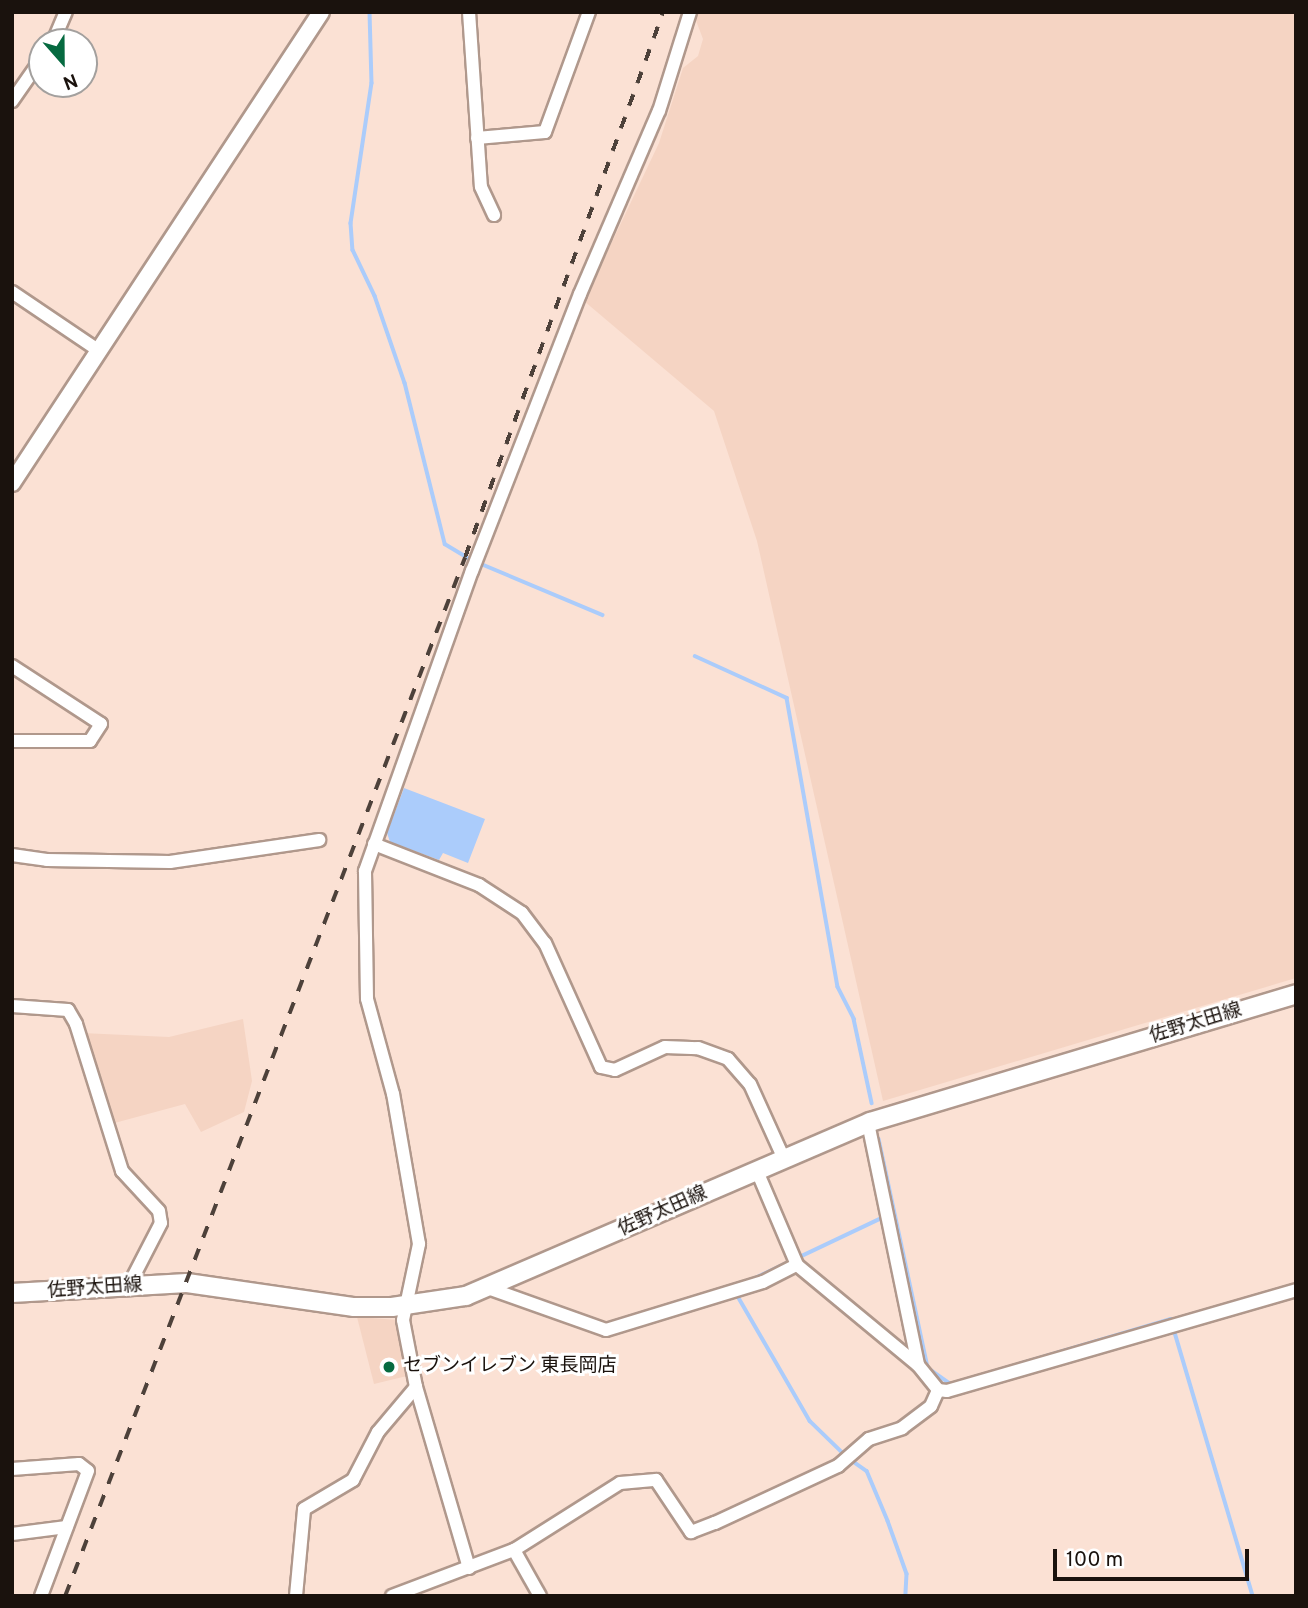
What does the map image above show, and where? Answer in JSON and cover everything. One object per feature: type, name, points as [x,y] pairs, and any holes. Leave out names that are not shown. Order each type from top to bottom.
[{"type":"main road","name":"佐野太田線","points":[[12,1293],[187,1283],[354,1307],[404,1306],[488,1288],[868,1123],[1296,994]]},
{"type":"street","points":[[12,483],[321,12]]},
{"type":"street","points":[[469,12],[481,187],[494,215]]},
{"type":"street","points":[[477,138],[545,132],[589,12]]},
{"type":"street","points":[[469,1567],[416,1387],[404,1306],[419,1244],[393,1094],[367,999],[365,871],[512,467],[659,111],[690,12]]},
{"type":"street","points":[[12,102],[28,79]]},
{"type":"street","points":[[12,292],[98,350]]},
{"type":"street","points":[[12,666],[101,724],[90,741],[12,741]]},
{"type":"street","points":[[12,855],[170,862],[319,840]]},
{"type":"street","points":[[373,844],[480,884],[522,913],[545,943],[601,1067],[615,1070],[676,1046],[698,1048],[728,1059],[750,1084],[784,1159]]},
{"type":"street","points":[[12,1006],[68,1010],[76,1024],[122,1171],[159,1211],[161,1223],[128,1287]]},
{"type":"street","points":[[868,1123],[918,1365]]},
{"type":"street","points":[[757,1171],[794,1259],[918,1365],[938,1390],[947,1391],[1296,1290]]},
{"type":"street","points":[[488,1288],[607,1330],[763,1282],[794,1259]]},
{"type":"street","points":[[296,1596],[304,1509],[353,1480],[378,1432],[416,1387]]},
{"type":"street","points":[[392,1596],[514,1550],[620,1483],[656,1480],[691,1532],[838,1466],[869,1439],[902,1428],[932,1406],[938,1390]]},
{"type":"street","points":[[12,1469],[84,1466],[88,1478],[41,1596]]},
{"type":"street","points":[[12,1534],[67,1527]]},
{"type":"street","points":[[514,1550],[540,1596]]},
{"type":"shaded area","points":[[697,12],[1296,12],[1296,978],[883,1101],[757,541],[714,411],[584,301],[659,143],[683,68],[698,56],[703,39],[695,18]]},
{"type":"shaded area","points":[[243,1019],[252,1081],[244,1112],[201,1132],[185,1104],[107,1125],[82,1033],[169,1037]]},
{"type":"shaded area","points":[[357,1317],[398,1320],[411,1375],[374,1384]]},
{"type":"water","points":[[404,788],[485,819],[468,863],[443,853],[439,860],[390,842],[387,833]]},
{"type":"waterway","points":[[370,12],[372,83],[351,223],[353,250],[375,296],[405,383],[445,544],[472,560]]},
{"type":"waterway","points":[[479,563],[603,615]]},
{"type":"waterway","points":[[695,656],[787,698],[838,987],[854,1019],[872,1103]]},
{"type":"waterway","points":[[879,1139],[928,1368],[951,1384]]},
{"type":"waterway","points":[[749,1281],[884,1217]]},
{"type":"waterway","points":[[739,1298],[810,1421],[845,1455]]},
{"type":"waterway","points":[[999,1370],[1171,1319],[1253,1596]]},
{"type":"waterway","points":[[851,1460],[867,1471],[888,1521],[907,1574],[906,1596]]},
{"type":"railway","points":[[65,1596],[465,557],[663,12]]},
{"type":"place","name":"セブンイレブン 東長岡店","points":[[389,1367]]}]
